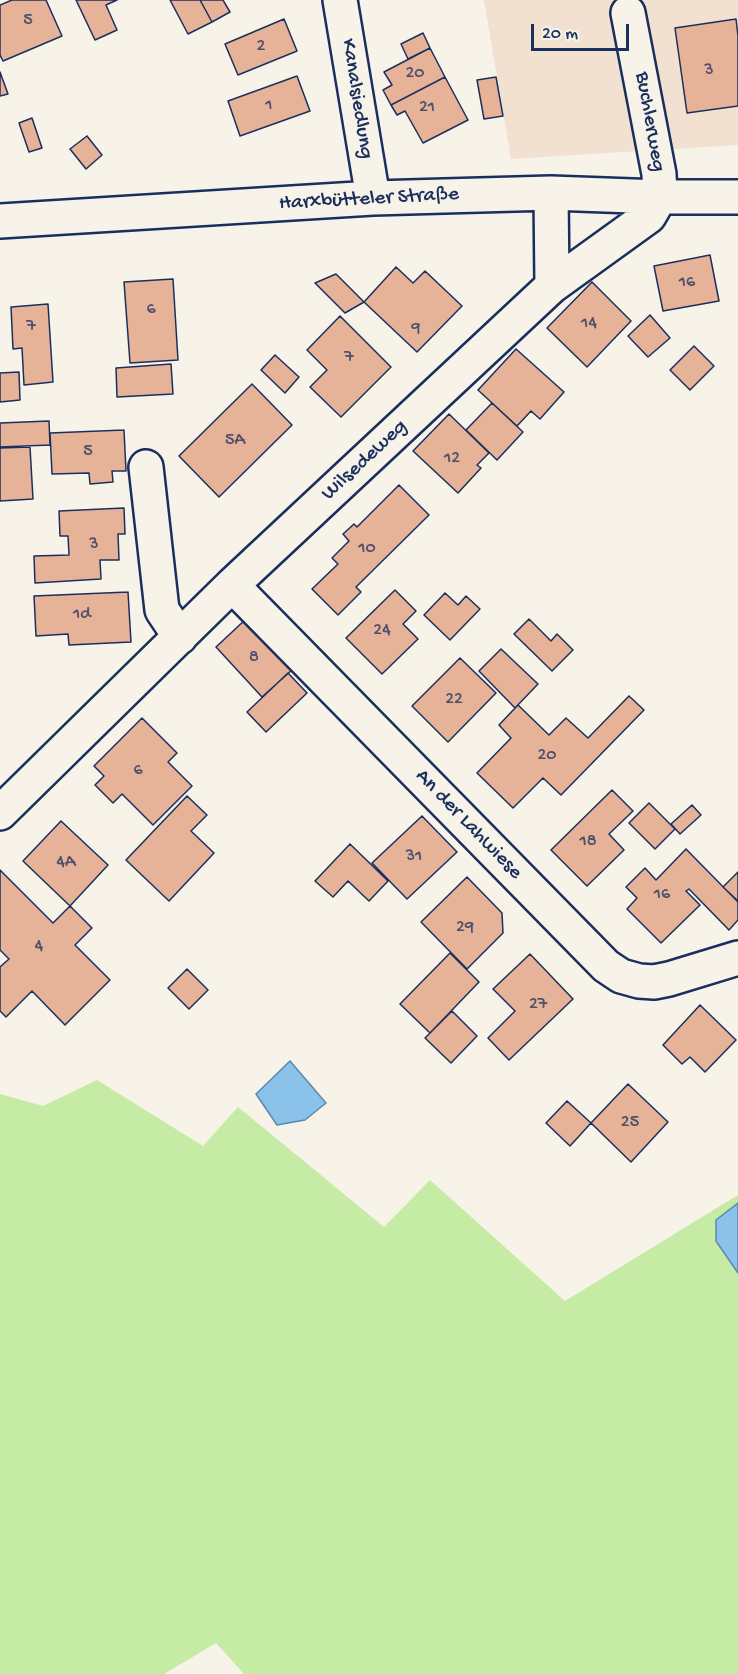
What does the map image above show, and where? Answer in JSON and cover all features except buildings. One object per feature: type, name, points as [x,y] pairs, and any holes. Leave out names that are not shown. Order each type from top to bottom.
[{"type":"street","name":"Kanalsiedlung","points":[[340,0],[373,198]]},
{"type":"street","name":"Buchlerweg","points":[[628,13],[659,174],[660,197]]},
{"type":"street","name":"Harxbütteler Straße","points":[[0,221],[373,198],[551,193],[738,197]]},
{"type":"street","points":[[551,193],[552,286]]},
{"type":"street","name":"Wilsedeweg","points":[[0,813],[232,585],[552,286],[649,216],[660,197]]},
{"type":"street","points":[[146,467],[162,610],[180,637]]},
{"type":"street","name":"An der Lahwiese","points":[[232,585],[606,966],[621,976],[654,982],[738,958]]},
{"type":"shaded area","points":[[484,0],[738,0],[738,145],[511,159]]},
{"type":"green space","points":[[97,1080],[203,1146],[238,1107],[384,1227],[430,1180],[565,1301],[738,1195],[738,1674],[244,1674],[216,1643],[164,1674],[0,1674],[0,1094],[43,1106]]},
{"type":"water","points":[[290,1061],[326,1103],[305,1120],[277,1125],[256,1094]]},
{"type":"water","points":[[738,1203],[738,1273],[716,1241],[716,1220]]}]
